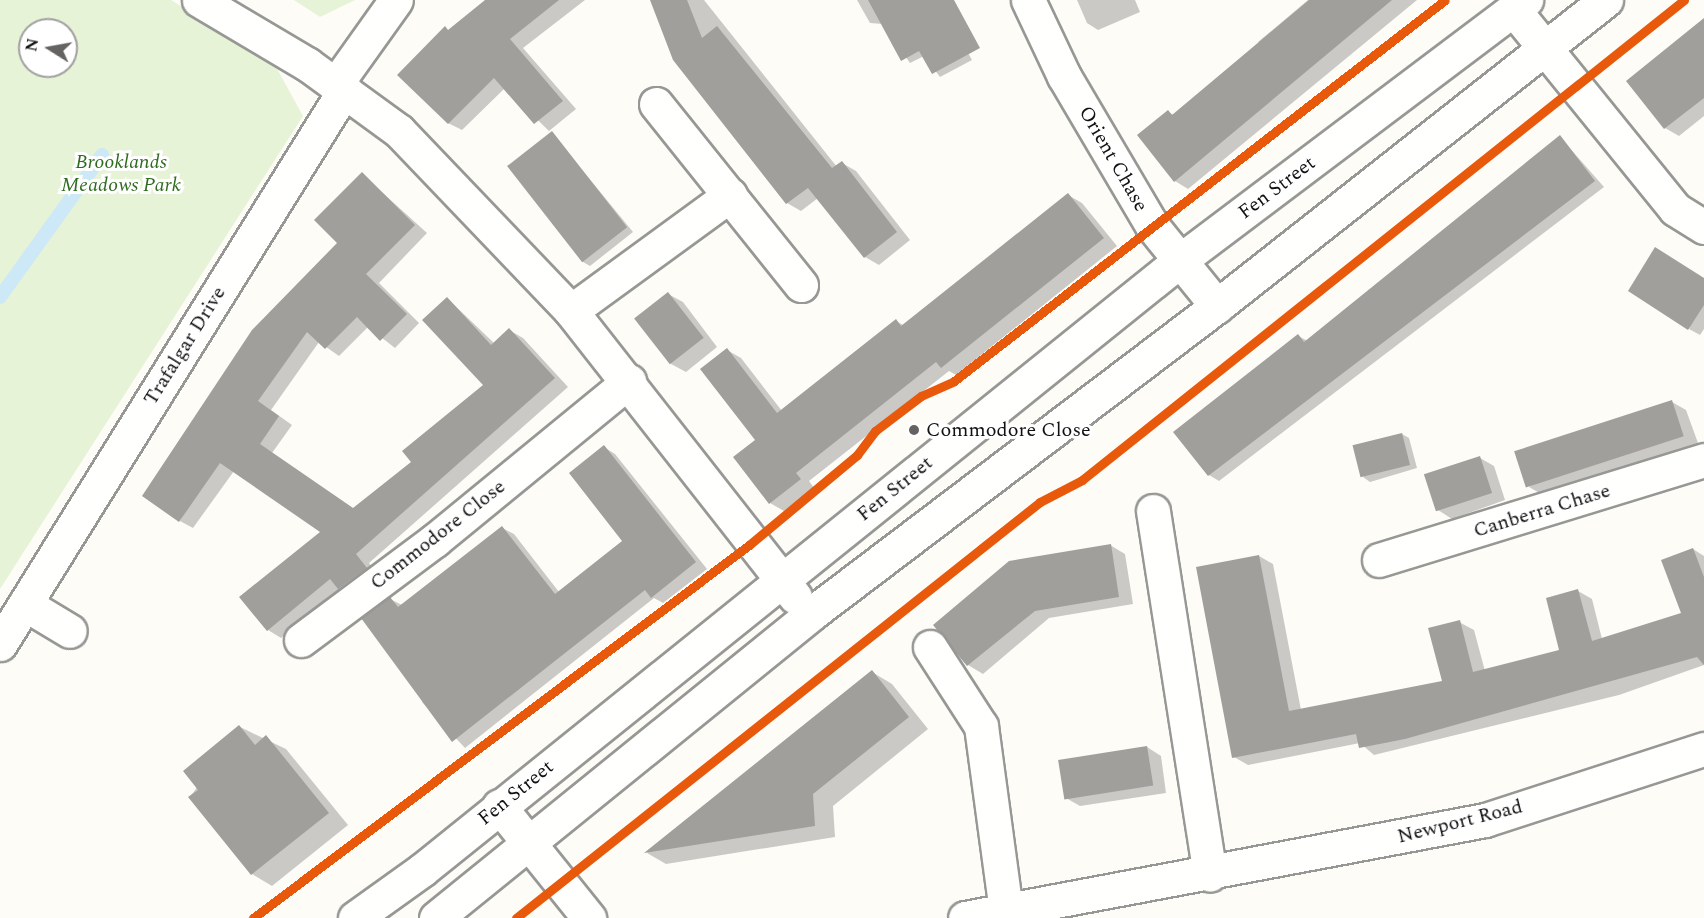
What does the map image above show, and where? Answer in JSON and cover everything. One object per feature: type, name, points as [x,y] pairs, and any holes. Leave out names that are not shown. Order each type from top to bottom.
[{"type":"street","points":[[199,0],[340,86],[399,131],[571,311],[629,381],[780,582],[811,614]]},
{"type":"street","name":"Trafalgar Drive","points":[[0,644],[340,86],[396,0]]},
{"type":"street","name":"Orient Chase","points":[[1028,0],[1110,157],[1178,262],[1217,306]]},
{"type":"street","points":[[436,918],[529,845],[811,614],[1217,306],[1606,0]]},
{"type":"street","points":[[1520,5],[1546,49],[1675,209],[1704,227]]},
{"type":"street","name":"Fen Street","points":[[355,918],[499,806],[1178,262],[1520,5]]},
{"type":"street","points":[[656,104],[801,285]]},
{"type":"street","points":[[571,311],[730,195]]},
{"type":"street","name":"Commodore Close","points":[[300,640],[435,540],[629,381]]},
{"type":"street","name":"Canberra Chase","points":[[1379,560],[1704,460]]},
{"type":"street","points":[[1153,511],[1210,875]]},
{"type":"street","points":[[25,604],[70,631]]},
{"type":"street","points":[[930,647],[981,726],[1006,911]]},
{"type":"street","name":"Newport Road","points":[[965,918],[1210,875],[1485,820],[1704,748]]},
{"type":"street","points":[[499,806],[589,918]]},
{"type":"green space","name":"Brooklands Meadows Park","points":[[0,0],[171,0],[275,65],[303,116],[0,589]]},
{"type":"green space","points":[[294,0],[355,0],[320,17]]},
{"type":"building","points":[[485,0],[559,0],[510,39],[563,101],[534,124],[494,78],[448,124],[397,75],[445,26],[448,30]]},
{"type":"building","points":[[650,0],[687,0],[702,38],[717,26],[832,168],[842,161],[897,232],[864,258],[808,188],[812,185],[786,204],[673,60]]},
{"type":"building","points":[[868,0],[954,0],[980,48],[932,74],[919,51],[901,61]]},
{"type":"building","points":[[1309,0],[1392,0],[1174,182],[1137,135],[1168,110],[1172,115]]},
{"type":"building","points":[[1704,18],[1704,98],[1664,129],[1626,81]]},
{"type":"building","points":[[552,131],[627,227],[582,262],[507,166]]},
{"type":"building","points":[[1560,135],[1595,181],[1208,476],[1173,432],[1298,334],[1304,342]]},
{"type":"building","points":[[362,172],[415,225],[366,274],[407,314],[380,341],[357,317],[325,349],[307,332],[258,401],[279,416],[260,444],[353,508],[411,462],[402,451],[483,385],[422,320],[447,297],[491,345],[509,328],[555,378],[356,554],[367,568],[338,589],[330,579],[267,631],[239,597],[320,532],[220,463],[179,522],[142,496],[252,330],[337,243],[314,220]]},
{"type":"building","points":[[1068,193],[1104,238],[941,368],[936,362],[796,473],[801,479],[769,504],[733,457],[755,440],[700,369],[727,348],[777,413],[896,319],[901,326]]},
{"type":"building","points":[[1655,247],[1704,278],[1704,305],[1688,330],[1628,291]]},
{"type":"building","points":[[668,292],[704,338],[670,364],[634,318]]},
{"type":"building","points":[[1672,400],[1684,436],[1526,487],[1514,451]]},
{"type":"building","points":[[1402,433],[1410,465],[1360,477],[1353,445]]},
{"type":"building","points":[[604,445],[696,562],[651,598],[645,590],[452,742],[361,618],[390,597],[398,607],[502,526],[555,594],[622,541],[569,473]]},
{"type":"building","points":[[1480,456],[1492,493],[1436,511],[1424,474]]},
{"type":"building","points":[[1111,544],[1119,597],[1035,611],[967,666],[933,625],[1009,561]]},
{"type":"building","points":[[1693,548],[1704,577],[1704,665],[1697,657],[1405,739],[1359,748],[1356,734],[1232,758],[1196,567],[1259,555],[1289,711],[1442,681],[1428,628],[1460,620],[1473,672],[1559,650],[1546,598],[1578,589],[1592,641],[1681,613],[1661,560]]},
{"type":"building","points":[[872,670],[909,717],[813,794],[815,826],[644,853]]},
{"type":"building","points":[[239,725],[255,745],[266,735],[329,813],[251,875],[188,797],[198,790],[183,771]]},
{"type":"building","points":[[1147,746],[1153,786],[1064,800],[1058,760]]},
{"type":"waterway","points":[[0,297],[102,155]]},
{"type":"cycle path","points":[[253,918],[749,545],[857,455],[875,431],[921,396],[954,381],[1445,0]]},
{"type":"cycle path","points":[[516,918],[1040,502],[1082,480],[1684,0]]},
{"type":"place","name":"Commodore Close","points":[[914,430]]}]
